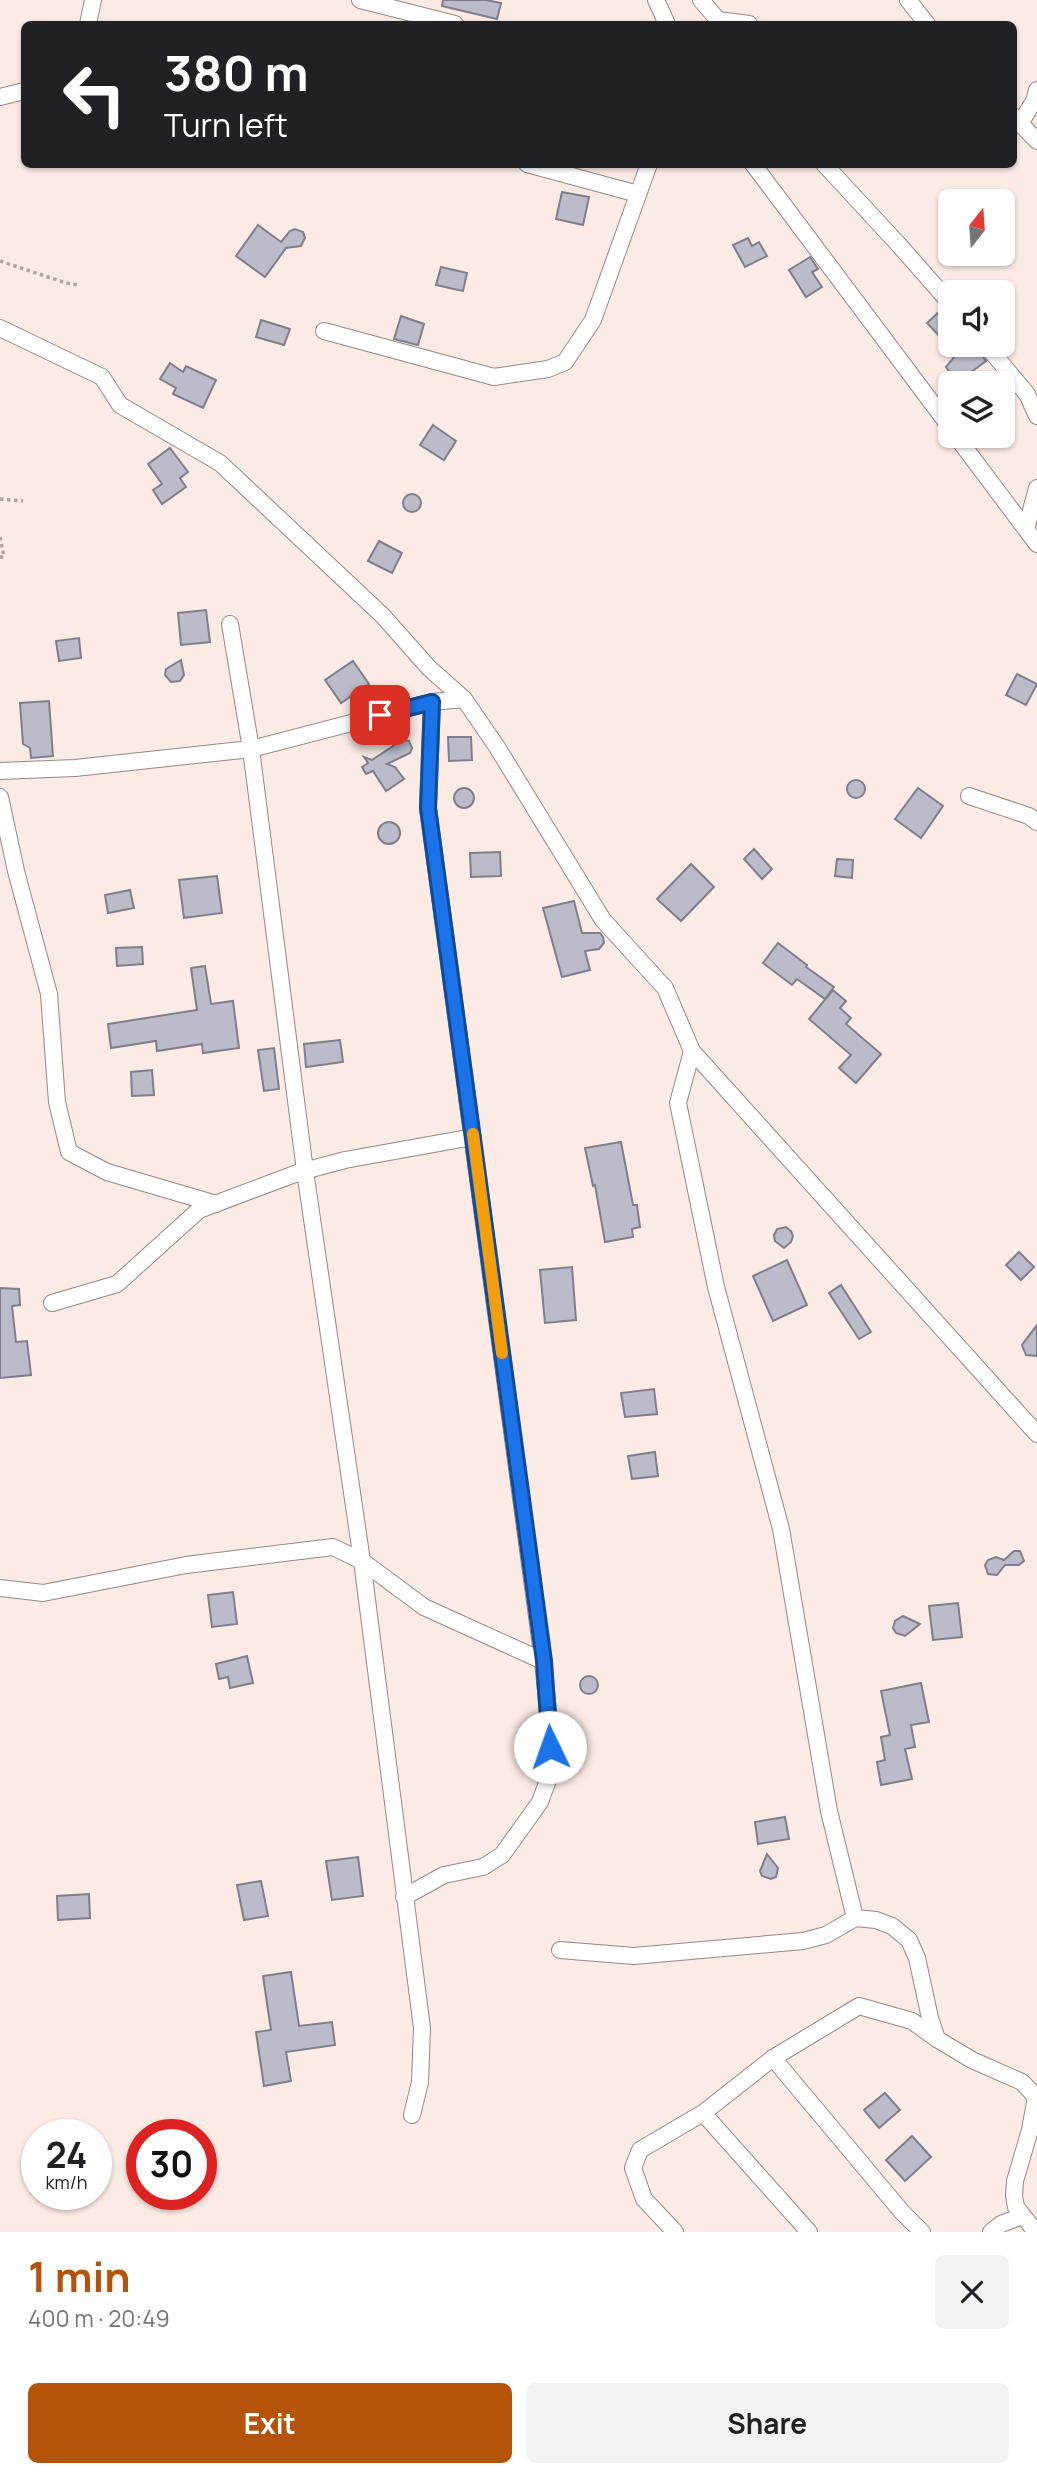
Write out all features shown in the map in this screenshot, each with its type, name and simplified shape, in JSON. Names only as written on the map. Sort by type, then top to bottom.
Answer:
[{"type":"street","points":[[89,21],[93,0]]},
{"type":"street","points":[[360,0],[443,21]]},
{"type":"street","points":[[656,0],[666,21]]},
{"type":"street","points":[[701,0],[718,20],[726,21]]},
{"type":"street","points":[[908,0],[925,21]]},
{"type":"street","points":[[1037,90],[1034,101],[1017,119],[1037,141]]},
{"type":"street","points":[[0,97],[21,92]]},
{"type":"street","points":[[542,168],[638,194]]},
{"type":"street","points":[[324,331],[494,377],[548,369],[565,362],[593,320],[648,168]]},
{"type":"street","points":[[756,168],[938,412]]},
{"type":"street","points":[[828,168],[938,289]]},
{"type":"street","points":[[0,328],[102,377],[120,405],[220,463],[383,617],[429,668],[464,699],[497,747],[603,920],[665,988],[692,1051],[1037,1434]]},
{"type":"street","points":[[996,357],[1027,394],[1037,416]]},
{"type":"street","points":[[966,448],[1037,544]]},
{"type":"street","points":[[1026,528],[1037,488]]},
{"type":"street","points":[[230,624],[251,749],[305,1171],[362,1561],[422,2028],[420,2082],[412,2115]]},
{"type":"street","points":[[0,771],[75,768],[251,749],[432,702],[464,699]]},
{"type":"street","points":[[404,1897],[444,1875],[482,1867],[502,1855],[540,1802],[550,1764],[544,1661],[428,808],[432,702]]},
{"type":"street","points":[[969,796],[1029,816],[1037,822]]},
{"type":"street","points":[[0,797],[16,872],[49,994],[57,1102],[69,1152],[107,1172],[216,1204]]},
{"type":"street","points":[[692,1051],[678,1103],[716,1287],[781,1529],[829,1811],[855,1918]]},
{"type":"street","points":[[52,1303],[117,1284],[200,1210],[305,1171],[345,1160],[473,1137]]},
{"type":"street","points":[[0,1588],[43,1593],[186,1565],[333,1547],[362,1561],[424,1607],[544,1661]]},
{"type":"street","points":[[560,1950],[634,1956],[803,1941],[826,1935],[855,1918],[876,1920],[892,1926],[909,1940],[918,1958],[937,2039]]},
{"type":"street","points":[[675,2232],[644,2199],[633,2168],[640,2150],[703,2113],[773,2058],[859,2006],[912,2021],[972,2060],[1030,2081],[1037,2097],[1015,2181],[1016,2207],[1036,2232]]},
{"type":"street","points":[[773,2058],[922,2232]]},
{"type":"street","points":[[703,2113],[809,2232]]},
{"type":"street","points":[[991,2232],[1001,2224],[1022,2216]]},
{"type":"path","points":[[0,261],[79,285]]},
{"type":"path","points":[[0,499],[23,501]]},
{"type":"path","points":[[0,537],[4,556],[0,557]]},
{"type":"building","points":[[443,0],[486,0],[501,3],[497,19],[442,6]]},
{"type":"building","points":[[562,192],[589,197],[583,225],[556,219]]},
{"type":"building","points":[[258,225],[281,242],[295,229],[303,232],[305,238],[301,246],[286,248],[265,277],[236,256]]},
{"type":"building","points":[[748,238],[752,246],[759,242],[767,256],[745,267],[733,245]]},
{"type":"building","points":[[810,257],[818,269],[812,272],[822,287],[806,297],[789,270]]},
{"type":"building","points":[[441,267],[467,273],[463,291],[436,285]]},
{"type":"building","points":[[938,313],[938,335],[927,323]]},
{"type":"building","points":[[401,316],[424,324],[418,345],[394,339]]},
{"type":"building","points":[[261,320],[290,329],[284,345],[256,337]]},
{"type":"building","points":[[954,357],[983,357],[986,361],[973,371],[949,371],[946,367]]},
{"type":"building","points":[[170,363],[183,372],[186,366],[216,380],[203,408],[173,394],[176,388],[160,379]]},
{"type":"building","points":[[433,425],[456,441],[444,460],[420,445]]},
{"type":"building","points":[[170,448],[188,472],[180,478],[186,487],[162,504],[153,490],[162,484],[148,464]]},
{"type":"building","points":[[408,494],[416,494],[421,503],[419,510],[408,512],[403,507],[403,499]]},
{"type":"building","points":[[379,541],[402,553],[392,573],[368,561]]},
{"type":"building","points":[[206,610],[210,642],[181,645],[178,613]]},
{"type":"building","points":[[79,638],[81,658],[59,661],[56,641]]},
{"type":"building","points":[[181,660],[184,675],[180,681],[171,682],[165,675],[166,669]]},
{"type":"building","points":[[353,661],[369,684],[341,703],[325,680]]},
{"type":"building","points":[[1017,674],[1037,684],[1026,705],[1006,695]]},
{"type":"building","points":[[49,701],[53,756],[31,758],[30,748],[23,744],[20,703]]},
{"type":"building","points":[[448,737],[471,737],[472,760],[449,761]]},
{"type":"building","points":[[402,740],[409,741],[412,748],[410,753],[387,764],[395,767],[404,779],[386,791],[373,771],[366,774],[362,767],[368,763],[364,757],[372,760]]},
{"type":"building","points":[[856,780],[864,785],[865,789],[860,797],[856,798],[848,793],[847,789],[852,781]]},
{"type":"building","points":[[464,788],[471,791],[474,798],[471,805],[464,808],[457,805],[454,798],[457,791]]},
{"type":"building","points":[[918,788],[943,806],[921,838],[895,819]]},
{"type":"building","points":[[389,822],[397,825],[400,833],[397,841],[389,844],[381,841],[378,833],[381,825]]},
{"type":"building","points":[[754,849],[772,869],[762,879],[744,859]]},
{"type":"building","points":[[500,852],[501,876],[471,877],[470,853]]},
{"type":"building","points":[[837,859],[853,860],[852,878],[835,876]]},
{"type":"building","points":[[691,864],[714,887],[681,921],[657,899]]},
{"type":"building","points":[[217,876],[222,913],[184,918],[179,880]]},
{"type":"building","points":[[130,890],[134,908],[108,913],[105,895]]},
{"type":"building","points":[[574,901],[582,933],[600,933],[604,943],[599,949],[585,951],[590,970],[562,977],[543,908]]},
{"type":"building","points":[[778,943],[834,987],[825,999],[797,979],[792,985],[763,963]]},
{"type":"building","points":[[142,947],[143,964],[117,966],[116,948]]},
{"type":"building","points":[[205,966],[211,1004],[233,1001],[239,1048],[203,1053],[202,1044],[157,1051],[156,1041],[111,1048],[108,1024],[197,1010],[191,968]]},
{"type":"building","points":[[833,990],[846,1001],[840,1008],[851,1018],[846,1024],[881,1054],[856,1083],[839,1068],[851,1055],[809,1019]]},
{"type":"building","points":[[340,1040],[343,1062],[306,1067],[304,1044]]},
{"type":"building","points":[[274,1048],[279,1089],[264,1091],[258,1050]]},
{"type":"building","points":[[152,1070],[154,1095],[132,1096],[131,1072]]},
{"type":"building","points":[[621,1142],[640,1227],[632,1229],[633,1237],[605,1242],[585,1148]]},
{"type":"building","points":[[786,1227],[793,1236],[784,1248],[775,1241],[774,1235],[777,1229]]},
{"type":"building","points":[[1019,1252],[1034,1267],[1021,1280],[1006,1265]]},
{"type":"building","points":[[787,1260],[807,1305],[773,1321],[753,1276]]},
{"type":"building","points":[[572,1267],[576,1320],[545,1323],[540,1270]]},
{"type":"building","points":[[841,1285],[871,1332],[859,1339],[829,1293]]},
{"type":"building","points":[[0,1288],[19,1289],[20,1305],[12,1306],[16,1342],[27,1341],[31,1375],[0,1378]]},
{"type":"building","points":[[1037,1325],[1037,1356],[1026,1355],[1022,1345]]},
{"type":"building","points":[[654,1389],[657,1414],[625,1417],[621,1393]]},
{"type":"building","points":[[655,1452],[658,1476],[632,1479],[628,1456]]},
{"type":"building","points":[[1014,1551],[1020,1551],[1024,1561],[1019,1565],[1005,1565],[997,1575],[988,1574],[985,1565],[988,1560],[996,1557],[1004,1560]]},
{"type":"building","points":[[233,1592],[237,1624],[212,1627],[208,1595]]},
{"type":"building","points":[[958,1603],[962,1637],[933,1640],[929,1606]]},
{"type":"building","points":[[903,1616],[920,1624],[905,1636],[896,1633],[893,1628],[895,1621]]},
{"type":"building","points":[[247,1656],[253,1683],[230,1688],[228,1677],[219,1679],[216,1664]]},
{"type":"building","points":[[585,1676],[593,1676],[598,1685],[596,1692],[585,1694],[580,1689],[580,1681]]},
{"type":"building","points":[[921,1683],[929,1722],[911,1725],[915,1747],[905,1749],[912,1779],[881,1785],[877,1762],[885,1760],[881,1737],[890,1735],[881,1691]]},
{"type":"building","points":[[785,1817],[789,1839],[758,1844],[755,1822]]},
{"type":"building","points":[[767,1854],[778,1868],[776,1877],[771,1879],[762,1876],[760,1871]]},
{"type":"building","points":[[358,1857],[363,1896],[332,1900],[326,1861]]},
{"type":"building","points":[[261,1881],[268,1916],[244,1920],[237,1885]]},
{"type":"building","points":[[89,1894],[90,1918],[58,1920],[57,1896]]},
{"type":"building","points":[[291,1972],[299,2026],[332,2022],[335,2045],[286,2052],[291,2081],[264,2086],[256,2032],[271,2030],[263,1976]]},
{"type":"building","points":[[885,2093],[900,2110],[879,2128],[864,2110]]},
{"type":"building","points":[[912,2136],[931,2157],[905,2181],[886,2160]]},
{"type":"slow traffic","points":[[473,1134],[502,1353]]},
{"type":"route","points":[[380,715],[432,702],[428,808],[544,1661],[550,1747]]}]
